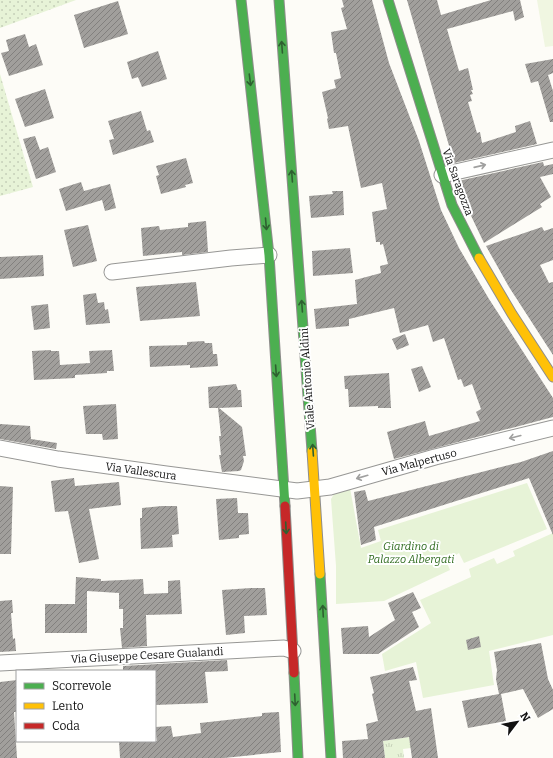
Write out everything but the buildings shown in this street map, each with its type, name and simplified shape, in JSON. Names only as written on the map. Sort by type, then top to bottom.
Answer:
[{"type":"main road","points":[[241,0],[269,255],[298,677],[298,758]]},
{"type":"main road","name":"Viale Antonio Aldini","points":[[279,0],[315,489],[332,758]]},
{"type":"main road","name":"Via Saragozza","points":[[388,0],[452,205],[464,232],[509,309],[553,377]]},
{"type":"main road","points":[[313,650],[325,650]]},
{"type":"main road","points":[[314,676],[327,675]]},
{"type":"street","points":[[442,175],[553,150]]},
{"type":"street","points":[[112,272],[269,255]]},
{"type":"street","name":"Via Malpertuso","points":[[284,489],[298,491],[330,487],[435,457],[553,428]]},
{"type":"street","name":"Via Vallescura","points":[[0,448],[58,459],[284,489]]},
{"type":"street","name":"Via Giuseppe Cesare Gualandi","points":[[0,663],[284,648],[296,651]]},
{"type":"green space","points":[[0,0],[76,0],[0,28]]},
{"type":"green space","points":[[537,0],[553,0],[553,46],[545,47]]},
{"type":"green space","points":[[0,74],[33,187],[0,196]]},
{"type":"green space","name":"Giardino di Palazzo Albergati","points":[[527,483],[547,529],[464,563],[459,553],[446,561],[450,570],[384,601],[336,604],[336,566],[331,499],[334,494],[350,488],[361,548],[381,541],[378,530]]},
{"type":"green space","points":[[553,533],[553,635],[489,651],[494,685],[423,698],[416,662],[385,671],[382,654],[431,623],[420,600],[471,577],[469,569],[494,558],[497,564],[515,556],[513,551]]},
{"type":"green space","points":[[409,737],[411,748],[403,749],[404,758],[385,758],[383,741]]},
{"type":"traffic: fast","points":[[241,0],[269,255],[285,506]]},
{"type":"traffic: fast","points":[[279,0],[312,451]]},
{"type":"traffic: fast","points":[[388,0],[452,205],[479,258]]},
{"type":"traffic: fast","points":[[320,574],[331,758]]},
{"type":"traffic: fast","points":[[294,673],[298,758]]},
{"type":"traffic: slow","points":[[479,258],[512,314],[553,377]]},
{"type":"traffic: slow","points":[[312,451],[320,574]]},
{"type":"traffic: jam","points":[[285,506],[294,673]]}]
